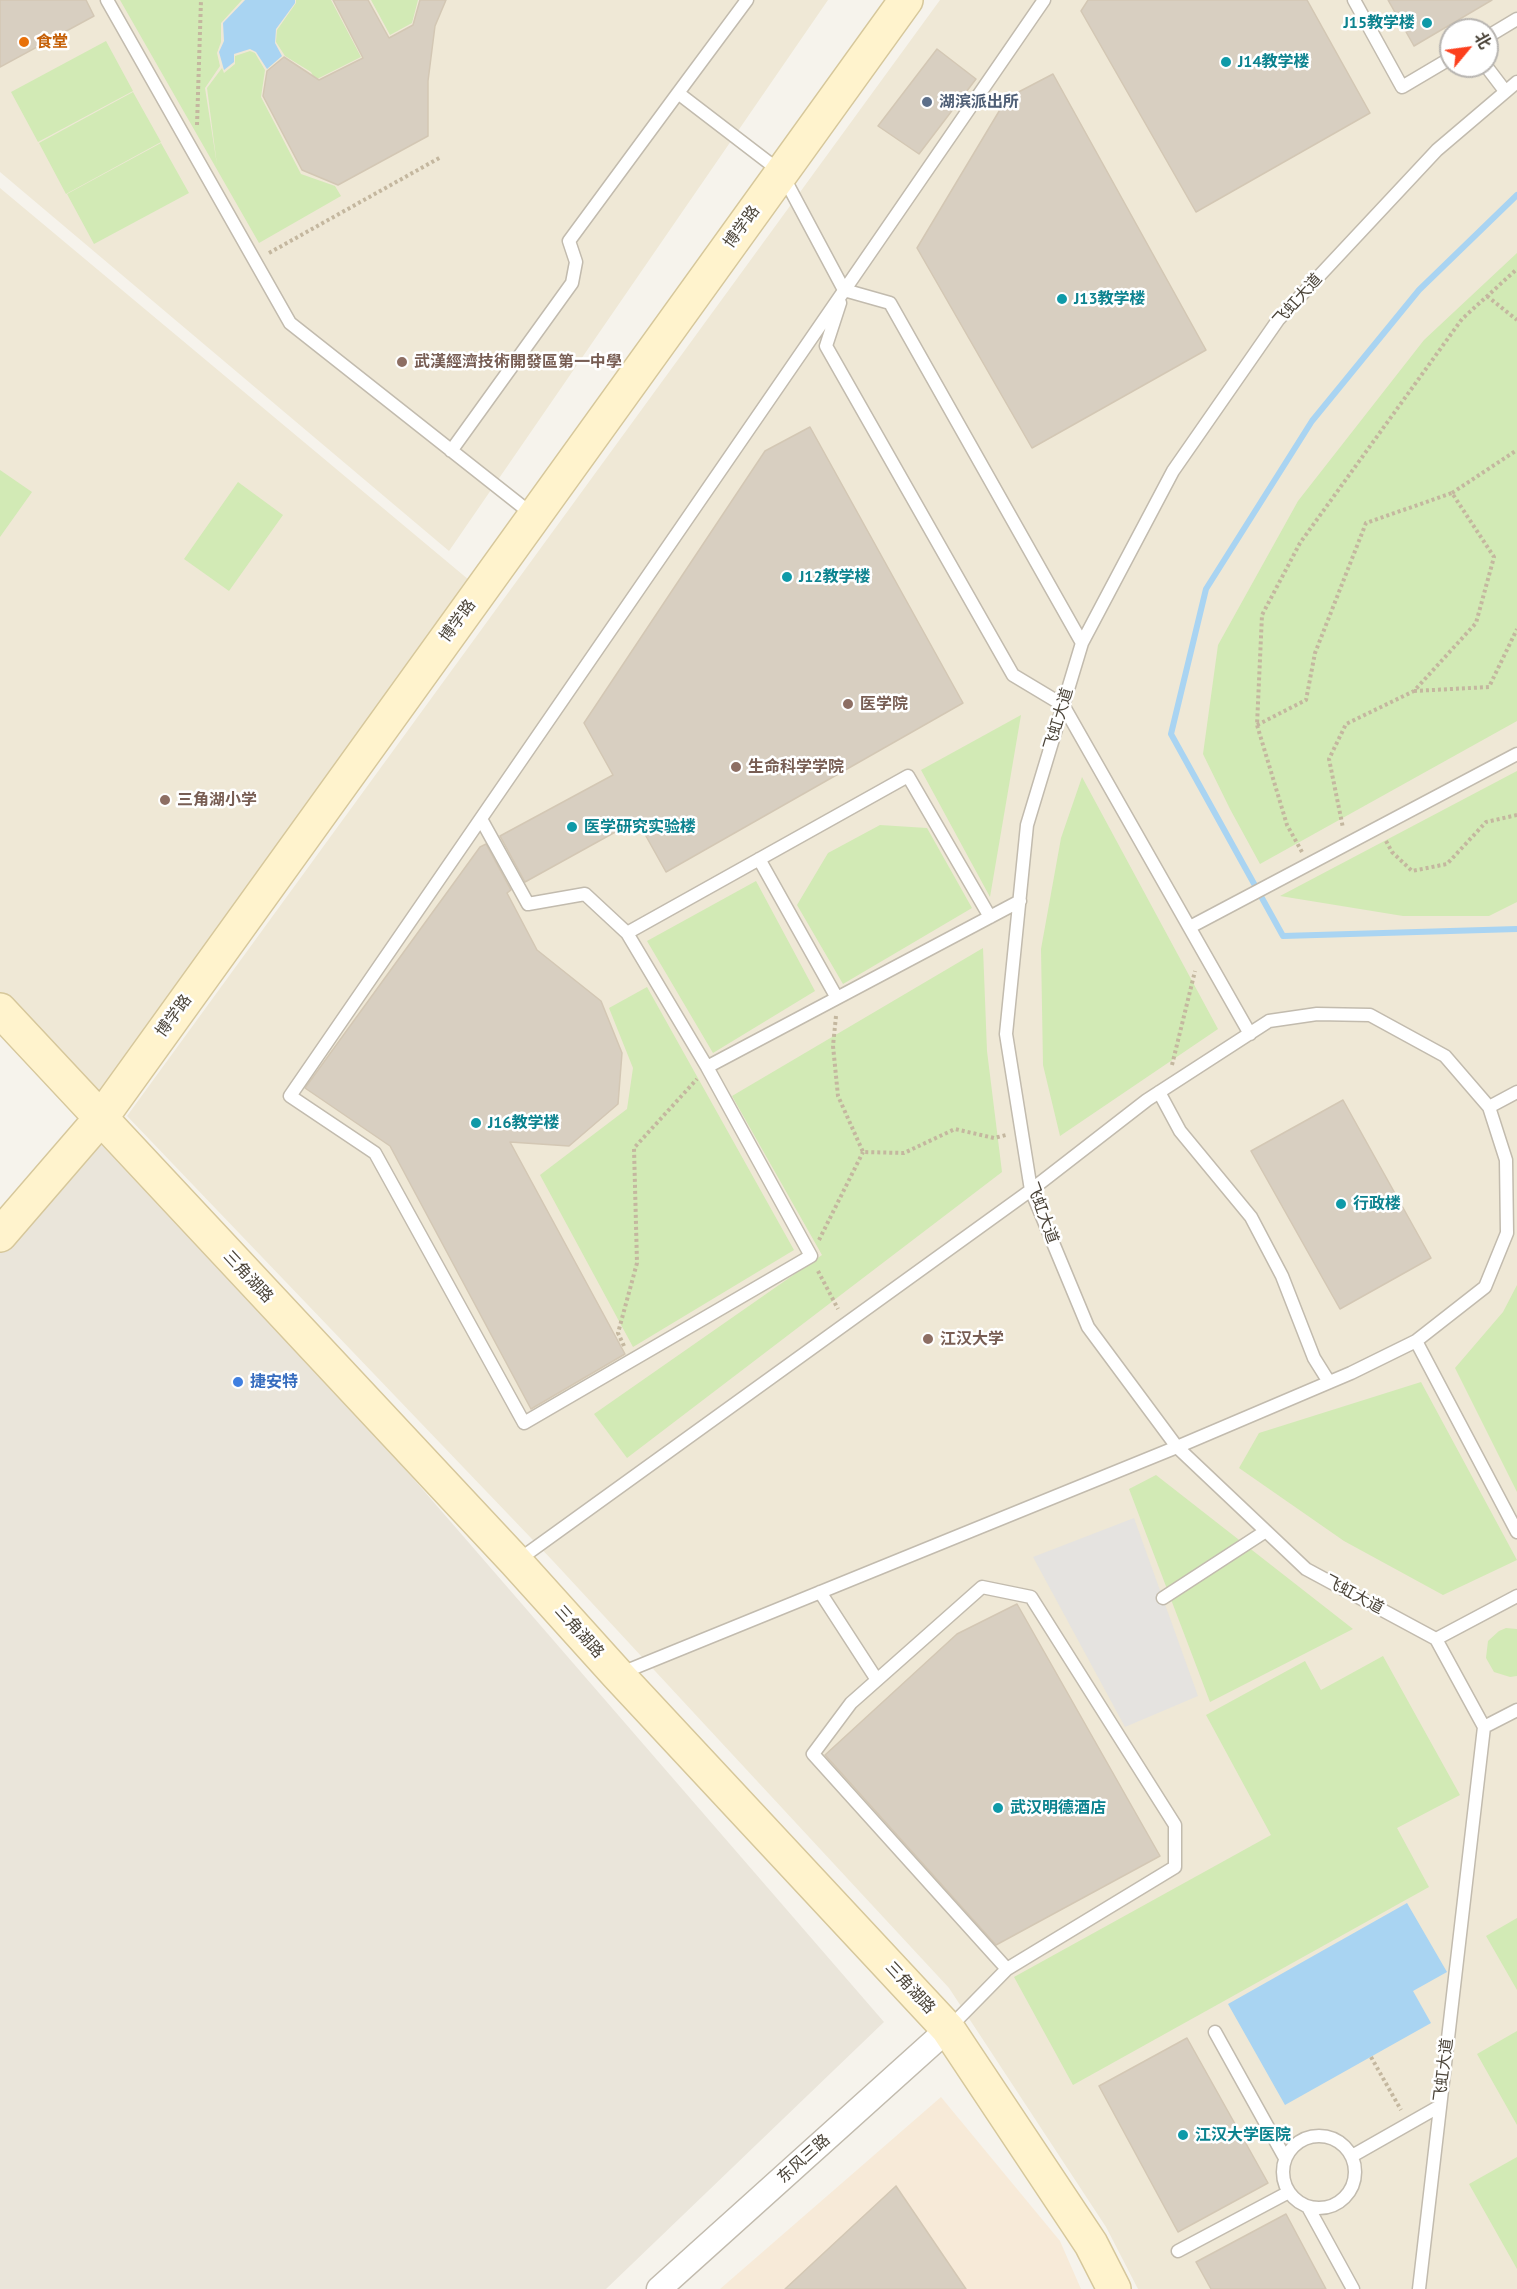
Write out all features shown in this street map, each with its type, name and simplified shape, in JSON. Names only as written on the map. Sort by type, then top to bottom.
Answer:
[{"type":"street","name":"博学路","points":[[0,1235],[101,1118],[906,0]]},
{"type":"street","name":"三角湖路","points":[[0,1010],[948,2029],[1091,2244],[1114,2289]]},
{"type":"street","name":"东风三路","points":[[659,2289],[948,2029]]},
{"type":"lane","points":[[107,0],[290,323],[534,516]]},
{"type":"lane","points":[[451,451],[572,283],[576,262],[569,241],[747,0]]},
{"type":"lane","points":[[481,819],[528,904],[585,894],[627,933],[707,1067],[811,1256],[524,1423],[375,1153],[290,1096],[1044,0]]},
{"type":"lane","points":[[1354,0],[1402,87],[1439,65]]},
{"type":"lane","points":[[1499,30],[1517,19]]},
{"type":"lane","points":[[1495,78],[1505,91]]},
{"type":"lane","name":"飞虹大道","points":[[1436,1639],[1306,1569],[1177,1447],[1088,1327],[1031,1190],[1006,1034],[1027,825],[1082,643],[1173,471],[1278,320],[1437,150],[1517,82]]},
{"type":"lane","points":[[678,93],[781,172],[844,290],[826,346],[1013,675],[1063,705],[1250,1034]]},
{"type":"lane","points":[[844,290],[890,303],[1082,643]]},
{"type":"lane","points":[[1190,927],[1517,754]]},
{"type":"lane","points":[[627,933],[908,776],[990,917]]},
{"type":"lane","points":[[759,860],[837,998]]},
{"type":"lane","points":[[707,1067],[1020,901]]},
{"type":"lane","points":[[515,1561],[1031,1190],[1162,1090],[1269,1021],[1317,1014],[1370,1016],[1445,1056],[1490,1107],[1506,1160],[1507,1233],[1485,1287],[1416,1341],[1329,1382],[1177,1447],[617,1674]]},
{"type":"lane","points":[[1162,1090],[1180,1131],[1251,1217],[1282,1276],[1314,1358],[1329,1382]]},
{"type":"lane","points":[[1490,1107],[1517,1092]]},
{"type":"lane","points":[[1416,1341],[1517,1532]]},
{"type":"lane","points":[[1163,1598],[1266,1531]]},
{"type":"lane","points":[[948,2029],[1006,1969],[1175,1867],[1175,1825],[1031,1596],[982,1587],[851,1703],[813,1754],[1006,1969]]},
{"type":"lane","points":[[820,1592],[877,1680]]},
{"type":"lane","points":[[1517,1596],[1436,1639],[1484,1727],[1517,1710]]},
{"type":"lane","name":"飞虹大道","points":[[1419,2289],[1484,1727]]},
{"type":"lane","points":[[1215,2032],[1286,2158]]},
{"type":"lane","points":[[1352,2156],[1440,2106]]},
{"type":"lane","points":[[1324,2135],[1346,2146],[1352,2156],[1356,2174],[1351,2191],[1332,2206],[1308,2207],[1297,2201],[1289,2192],[1284,2181],[1283,2169],[1292,2147],[1301,2140],[1324,2135]]},
{"type":"lane","points":[[1179,2252],[1289,2192]]},
{"type":"lane","points":[[1308,2207],[1353,2289]]},
{"type":"path","points":[[196,157],[201,0]]},
{"type":"path","points":[[255,261],[441,157]]},
{"type":"path","points":[[1309,864],[1287,825],[1257,724],[1262,615],[1300,543],[1462,319],[1517,269]]},
{"type":"path","points":[[1487,296],[1517,320]]},
{"type":"path","points":[[1257,724],[1306,700],[1315,653],[1366,523],[1452,493],[1517,450]]},
{"type":"path","points":[[1347,844],[1340,820],[1329,759],[1346,724],[1414,691],[1476,623],[1494,557],[1452,493]]},
{"type":"path","points":[[1414,691],[1489,687],[1517,629]]},
{"type":"path","points":[[1378,827],[1392,852],[1412,871],[1447,864],[1486,822],[1517,815]]},
{"type":"path","points":[[1162,1090],[1201,946]]},
{"type":"path","points":[[837,998],[833,1046],[838,1096],[863,1152]]},
{"type":"path","points":[[632,1360],[618,1333],[637,1263],[634,1148],[707,1067]]},
{"type":"path","points":[[863,1152],[904,1153],[954,1129],[994,1138],[1022,1132]]},
{"type":"path","points":[[845,1323],[811,1256],[863,1152]]},
{"type":"path","points":[[1371,2057],[1408,2124]]},
{"type":"shaded area","name":"武漢經濟技術開發區第一中學","points":[[0,0],[828,0],[449,551],[0,172]]},
{"type":"shaded area","name":"江汉大学","points":[[940,0],[1517,0],[1517,2289],[1138,2289],[1106,2227],[949,1988],[553,1561],[127,1116]]},
{"type":"shaded area","name":"三角湖小学","points":[[0,188],[481,590],[101,1118],[0,1010]]},
{"type":"shaded area","points":[[101,1118],[884,2022],[606,2289],[0,2289],[0,1239]]},
{"type":"shaded area","points":[[1134,1518],[1198,1696],[1125,1727],[1033,1557]]},
{"type":"shaded area","points":[[941,2097],[1060,2241],[1081,2289],[720,2289]]},
{"type":"green space","points":[[120,0],[242,0],[221,23],[221,42],[217,53],[220,66],[205,88],[217,165],[207,88],[222,68],[224,73],[235,64],[235,56],[250,51],[255,53],[265,70],[261,97],[301,174],[335,186],[341,196],[259,243]]},
{"type":"green space","points":[[296,0],[331,0],[361,57],[315,80],[311,72],[285,56],[276,42],[277,30]]},
{"type":"green space","points":[[371,0],[418,0],[412,23],[390,35]]},
{"type":"green space","points":[[106,41],[133,91],[38,142],[11,92]]},
{"type":"green space","points":[[133,92],[161,142],[66,194],[39,143]]},
{"type":"green space","points":[[161,143],[189,193],[94,244],[67,194]]},
{"type":"green space","points":[[1517,253],[1517,721],[1260,864],[1203,754],[1218,645],[1298,501],[1424,340]]},
{"type":"green space","points":[[0,470],[32,492],[0,537]]},
{"type":"green space","points":[[238,482],[283,515],[229,591],[184,559]]},
{"type":"green space","points":[[1021,715],[990,897],[921,770]]},
{"type":"green space","points":[[1517,771],[1517,902],[1489,916],[1403,916],[1280,896]]},
{"type":"green space","points":[[1082,777],[1218,1029],[1060,1136],[1043,1065],[1041,949],[1061,838]]},
{"type":"green space","points":[[880,825],[927,828],[972,908],[843,984],[797,905],[828,853]]},
{"type":"green space","points":[[756,881],[815,991],[713,1053],[647,941]]},
{"type":"green space","points":[[983,948],[987,1051],[1002,1172],[627,1458],[594,1414],[822,1255],[732,1096]]},
{"type":"green space","points":[[647,987],[794,1250],[633,1347],[540,1175],[627,1109],[633,1068],[609,1008]]},
{"type":"green space","points":[[1517,1285],[1517,1492],[1455,1368],[1503,1312]]},
{"type":"green space","points":[[1421,1382],[1517,1560],[1443,1595],[1344,1541],[1239,1468],[1259,1433]]},
{"type":"green space","points":[[1156,1475],[1353,1629],[1210,1702],[1129,1489]]},
{"type":"green space","points":[[1506,1628],[1517,1629],[1517,1676],[1510,1677],[1494,1672],[1486,1658],[1488,1641]]},
{"type":"green space","points":[[1383,1656],[1460,1795],[1397,1828],[1429,1887],[1073,2085],[1014,1977],[1271,1835],[1206,1715],[1305,1661],[1321,1690]]},
{"type":"green space","points":[[1517,1918],[1517,1990],[1486,1936]]},
{"type":"green space","points":[[1517,2031],[1517,2125],[1477,2054]]},
{"type":"green space","points":[[1517,2157],[1517,2269],[1469,2184]]},
{"type":"water","points":[[245,0],[295,0],[276,29],[275,43],[282,56],[267,69],[256,52],[250,49],[234,54],[234,62],[224,70],[219,52],[224,41],[223,23]]},
{"type":"water","points":[[1407,1903],[1447,1972],[1413,1991],[1431,2023],[1285,2105],[1228,2004]]},
{"type":"building","name":"食堂","points":[[0,0],[86,0],[94,16],[0,67]]},
{"type":"building","points":[[333,0],[368,0],[389,38],[413,25],[420,0],[446,0],[435,26],[428,81],[428,136],[338,185],[302,170],[263,96],[267,71],[284,57],[319,80],[363,58]]},
{"type":"building","name":"J14教学楼","points":[[1088,0],[1307,0],[1370,113],[1196,212],[1081,11]]},
{"type":"building","name":"J15教学楼","points":[[1388,0],[1492,0],[1461,18],[1439,18],[1439,31],[1414,46]]},
{"type":"building","name":"湖滨派出所","points":[[937,49],[976,79],[919,154],[878,126]]},
{"type":"building","name":"J13教学楼","points":[[1053,74],[1206,350],[1032,448],[917,248],[1007,98]]},
{"type":"building","name":"J12教学楼","points":[[810,427],[963,703],[666,872],[637,820],[525,882],[500,836],[613,775],[584,723],[765,451]]},
{"type":"building","name":"J16教学楼","points":[[486,844],[511,890],[507,893],[537,950],[601,1001],[622,1053],[618,1104],[569,1146],[510,1142],[625,1354],[531,1409],[390,1146],[305,1088],[480,847]]},
{"type":"building","name":"行政楼","points":[[1343,1100],[1431,1258],[1340,1309],[1251,1151]]},
{"type":"building","name":"武汉明德酒店","points":[[1017,1604],[1160,1856],[996,1945],[825,1755],[957,1634]]},
{"type":"building","name":"江汉大学医院","points":[[1187,2038],[1268,2183],[1178,2232],[1099,2086]]},
{"type":"building","points":[[896,2186],[966,2289],[785,2289]]},
{"type":"building","points":[[1286,2214],[1326,2289],[1211,2289],[1196,2262]]},
{"type":"waterway","points":[[1517,195],[1419,290],[1312,421],[1206,589],[1171,734],[1283,936],[1517,929]]},
{"type":"place","name":"J15教学楼","points":[[1427,23]]},
{"type":"place","name":"食堂","points":[[24,42]]},
{"type":"place","name":"J14教学楼","points":[[1226,62]]},
{"type":"place","name":"湖滨派出所","points":[[927,102]]},
{"type":"place","name":"J13教学楼","points":[[1062,299]]},
{"type":"place","name":"武漢經濟技術開發區第一中學","points":[[402,362]]},
{"type":"place","name":"J12教学楼","points":[[787,577]]},
{"type":"place","name":"医学院","points":[[848,704]]},
{"type":"place","name":"生命科学学院","points":[[736,767]]},
{"type":"place","name":"三角湖小学","points":[[165,800]]},
{"type":"place","name":"医学研究实验楼","points":[[572,827]]},
{"type":"place","name":"J16教学楼","points":[[476,1123]]},
{"type":"place","name":"行政楼","points":[[1341,1204]]},
{"type":"place","name":"江汉大学","points":[[928,1339]]},
{"type":"place","name":"捷安特","points":[[238,1382]]},
{"type":"place","name":"武汉明德酒店","points":[[998,1808]]},
{"type":"place","name":"江汉大学医院","points":[[1183,2135]]}]
